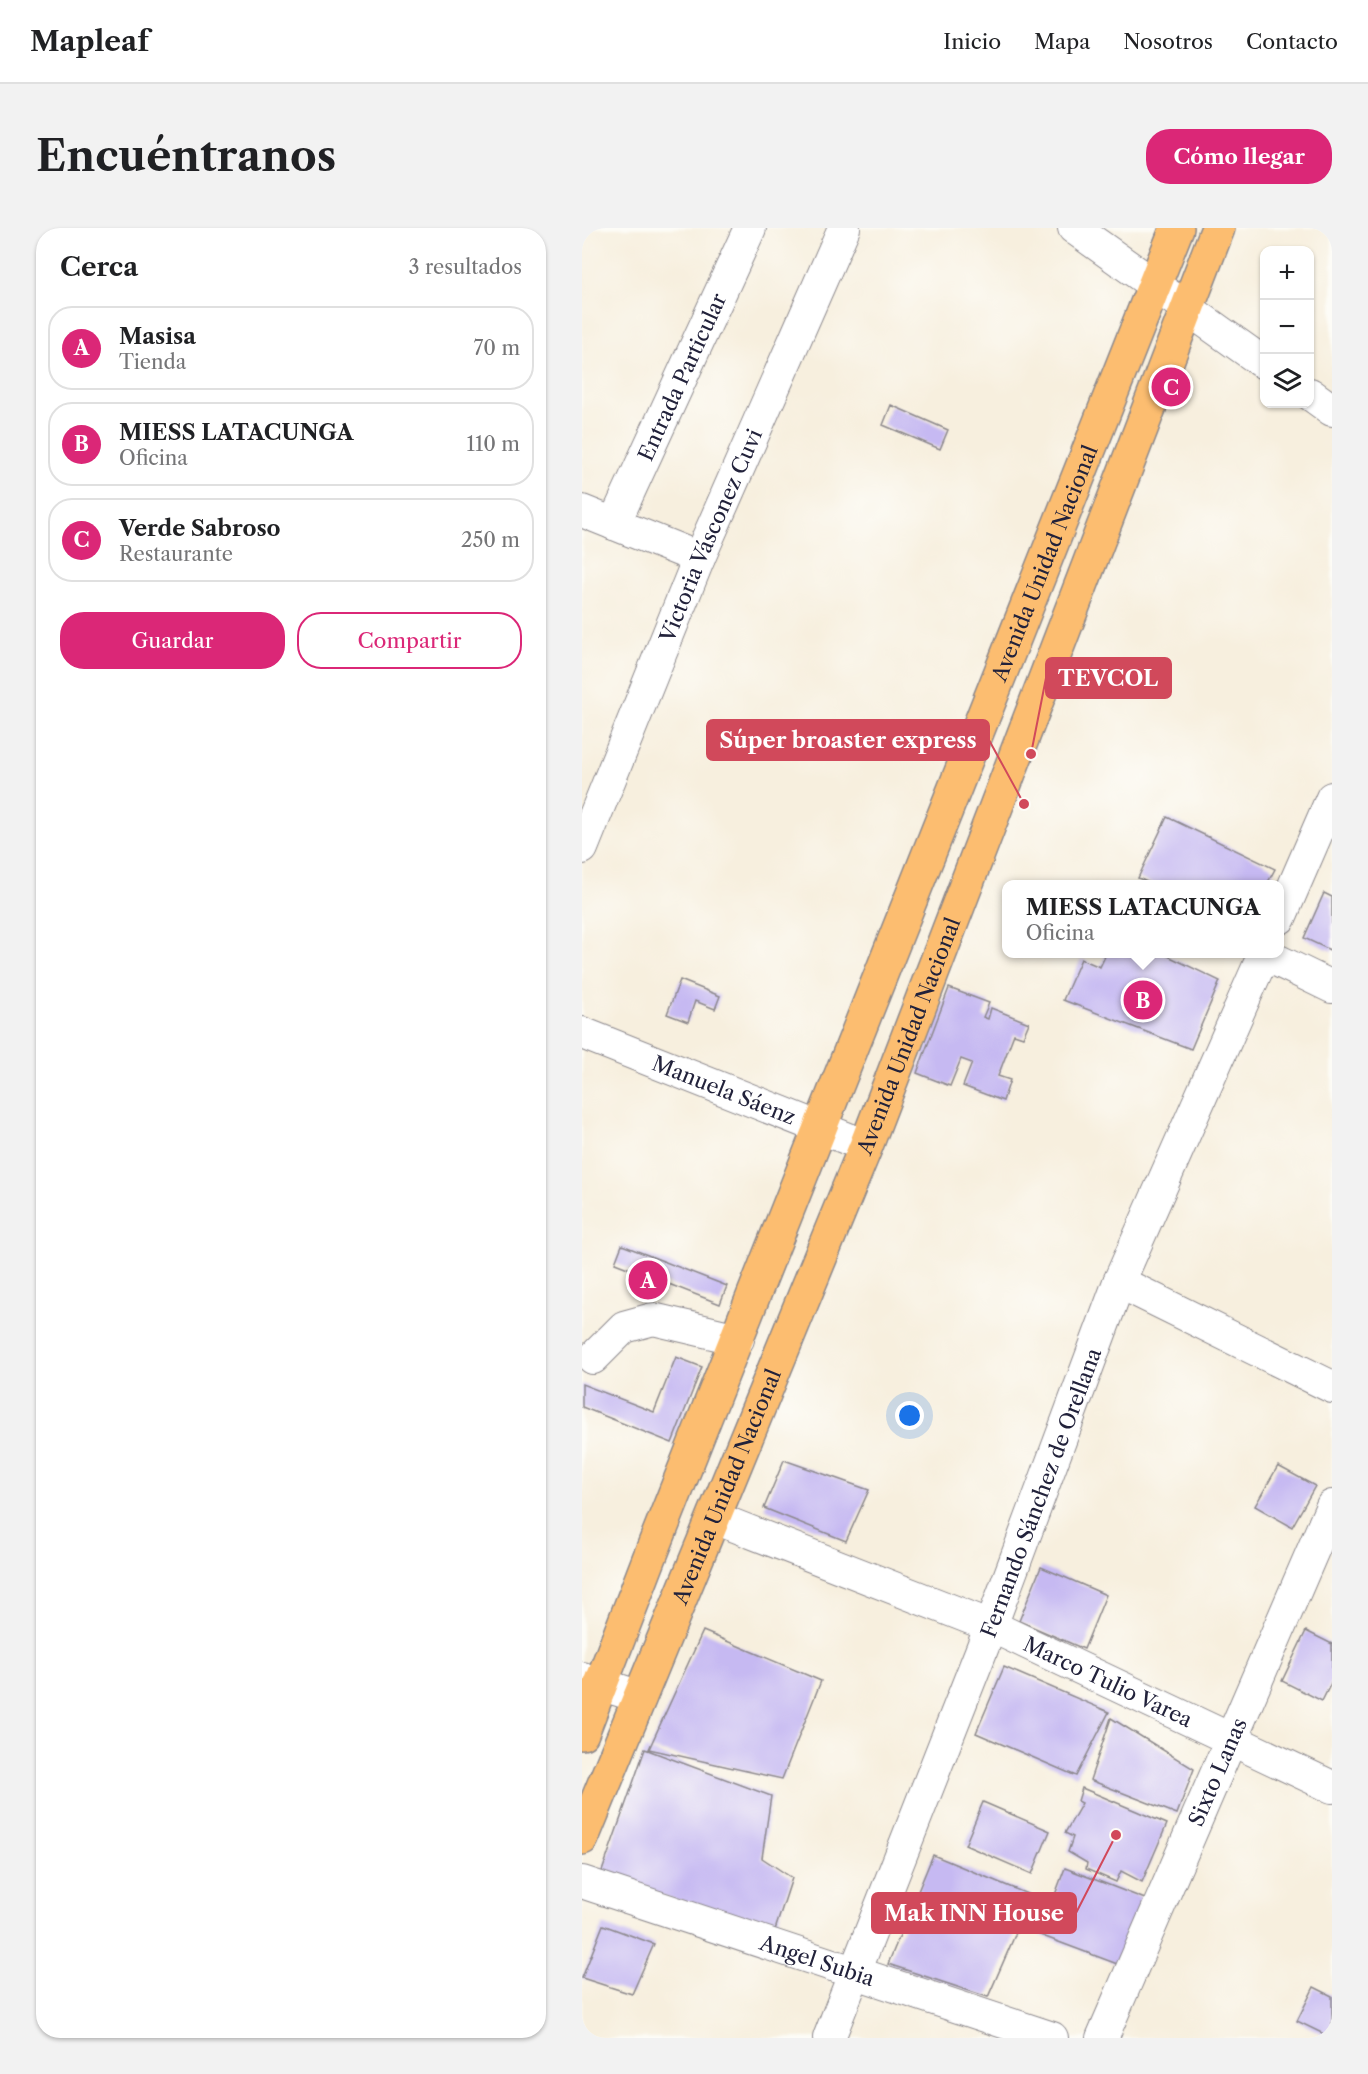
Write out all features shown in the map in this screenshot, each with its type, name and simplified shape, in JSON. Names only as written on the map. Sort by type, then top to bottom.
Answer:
[{"type":"main road","name":"Avenida Unidad Nacional","points":[[582,1734],[592,1681],[649,1559],[738,1339],[1177,228]]},
{"type":"main road","name":"Avenida Unidad Nacional","points":[[582,1838],[866,1146],[1218,228]]},
{"type":"street","name":"Entrada Particular","points":[[614,524],[750,228]]},
{"type":"street","name":"Victoria Vásconez Cuvi","points":[[582,848],[699,558],[844,228]]},
{"type":"street","points":[[1074,228],[1260,360]]},
{"type":"street","points":[[1314,397],[1332,410]]},
{"type":"street","points":[[582,511],[699,558]]},
{"type":"street","points":[[1284,909],[1332,798]]},
{"type":"street","name":"Fernando Sánchez de Orellana","points":[[829,2038],[853,1971],[991,1626],[1119,1282],[1262,958]]},
{"type":"street","points":[[1272,958],[1332,987]]},
{"type":"street","name":"Manuela Sáenz","points":[[582,1033],[866,1146]]},
{"type":"street","points":[[1119,1282],[1332,1387]]},
{"type":"street","points":[[593,1358],[624,1327],[652,1319],[738,1339]]},
{"type":"street","name":"Sixto Lanas","points":[[1102,2038],[1332,1506]]},
{"type":"street","name":"Marco Tulio Varea","points":[[715,1518],[991,1626],[1332,1787]]},
{"type":"street","points":[[592,1681],[640,1697]]},
{"type":"street","name":"Angel Subia","points":[[582,1882],[1052,2038]]},
{"type":"building","points":[[891,405],[948,430],[940,449],[883,425]]},
{"type":"building","points":[[1167,817],[1275,869],[1269,880],[1143,880],[1138,878]]},
{"type":"building","points":[[1324,893],[1332,897],[1332,951],[1304,938]]},
{"type":"building","points":[[1104,958],[1172,958],[1220,981],[1191,1049],[1063,1000],[1081,959],[1100,967]]},
{"type":"building","points":[[680,980],[720,996],[715,1009],[695,1001],[688,1022],[667,1014]]},
{"type":"building","points":[[949,988],[989,1003],[983,1017],[988,1019],[991,1008],[1029,1023],[1023,1037],[1014,1034],[998,1076],[1010,1080],[1003,1101],[963,1086],[972,1063],[961,1059],[950,1086],[917,1073]]},
{"type":"building","points":[[622,1245],[727,1286],[720,1304],[615,1263]]},
{"type":"building","points":[[676,1357],[702,1367],[672,1443],[582,1407],[582,1384],[654,1412]]},
{"type":"building","points":[[784,1460],[869,1490],[846,1541],[764,1508]]},
{"type":"building","points":[[1278,1466],[1315,1486],[1292,1527],[1255,1506]]},
{"type":"building","points":[[1041,1567],[1106,1595],[1084,1649],[1019,1621]]},
{"type":"building","points":[[703,1631],[821,1681],[782,1779],[649,1749]]},
{"type":"building","points":[[1306,1631],[1332,1644],[1332,1681],[1322,1701],[1282,1681]]},
{"type":"building","points":[[1004,1667],[1109,1712],[1076,1776],[976,1733]]},
{"type":"building","points":[[1111,1718],[1194,1769],[1177,1814],[1090,1780]]},
{"type":"building","points":[[645,1749],[771,1796],[762,1858],[792,1878],[775,1930],[600,1877]]},
{"type":"building","points":[[1082,1788],[1167,1824],[1142,1882],[1121,1871],[1116,1882],[1086,1869],[1087,1863],[1068,1852],[1073,1837],[1065,1833],[1082,1803],[1078,1801]]},
{"type":"building","points":[[983,1802],[1050,1831],[1032,1874],[965,1845]]},
{"type":"building","points":[[933,1855],[1032,1896],[988,1997],[888,1964]]},
{"type":"building","points":[[1065,1868],[1145,1899],[1120,1965],[1040,1935]]},
{"type":"building","points":[[603,1925],[654,1944],[632,1994],[582,1978]]},
{"type":"building","points":[[1314,1987],[1332,1996],[1332,2038],[1297,2021]]},
{"type":"place","name":"Verde Sabroso","points":[[1171,387]]},
{"type":"place","name":"TEVCOL","points":[[1031,754]]},
{"type":"place","name":"Súper broaster express","points":[[1024,804]]},
{"type":"place","name":"MIESS LATACUNGA","points":[[1143,1000]]},
{"type":"place","name":"Masisa","points":[[648,1280]]},
{"type":"place","name":"Mak INN House","points":[[1116,1835]]}]
